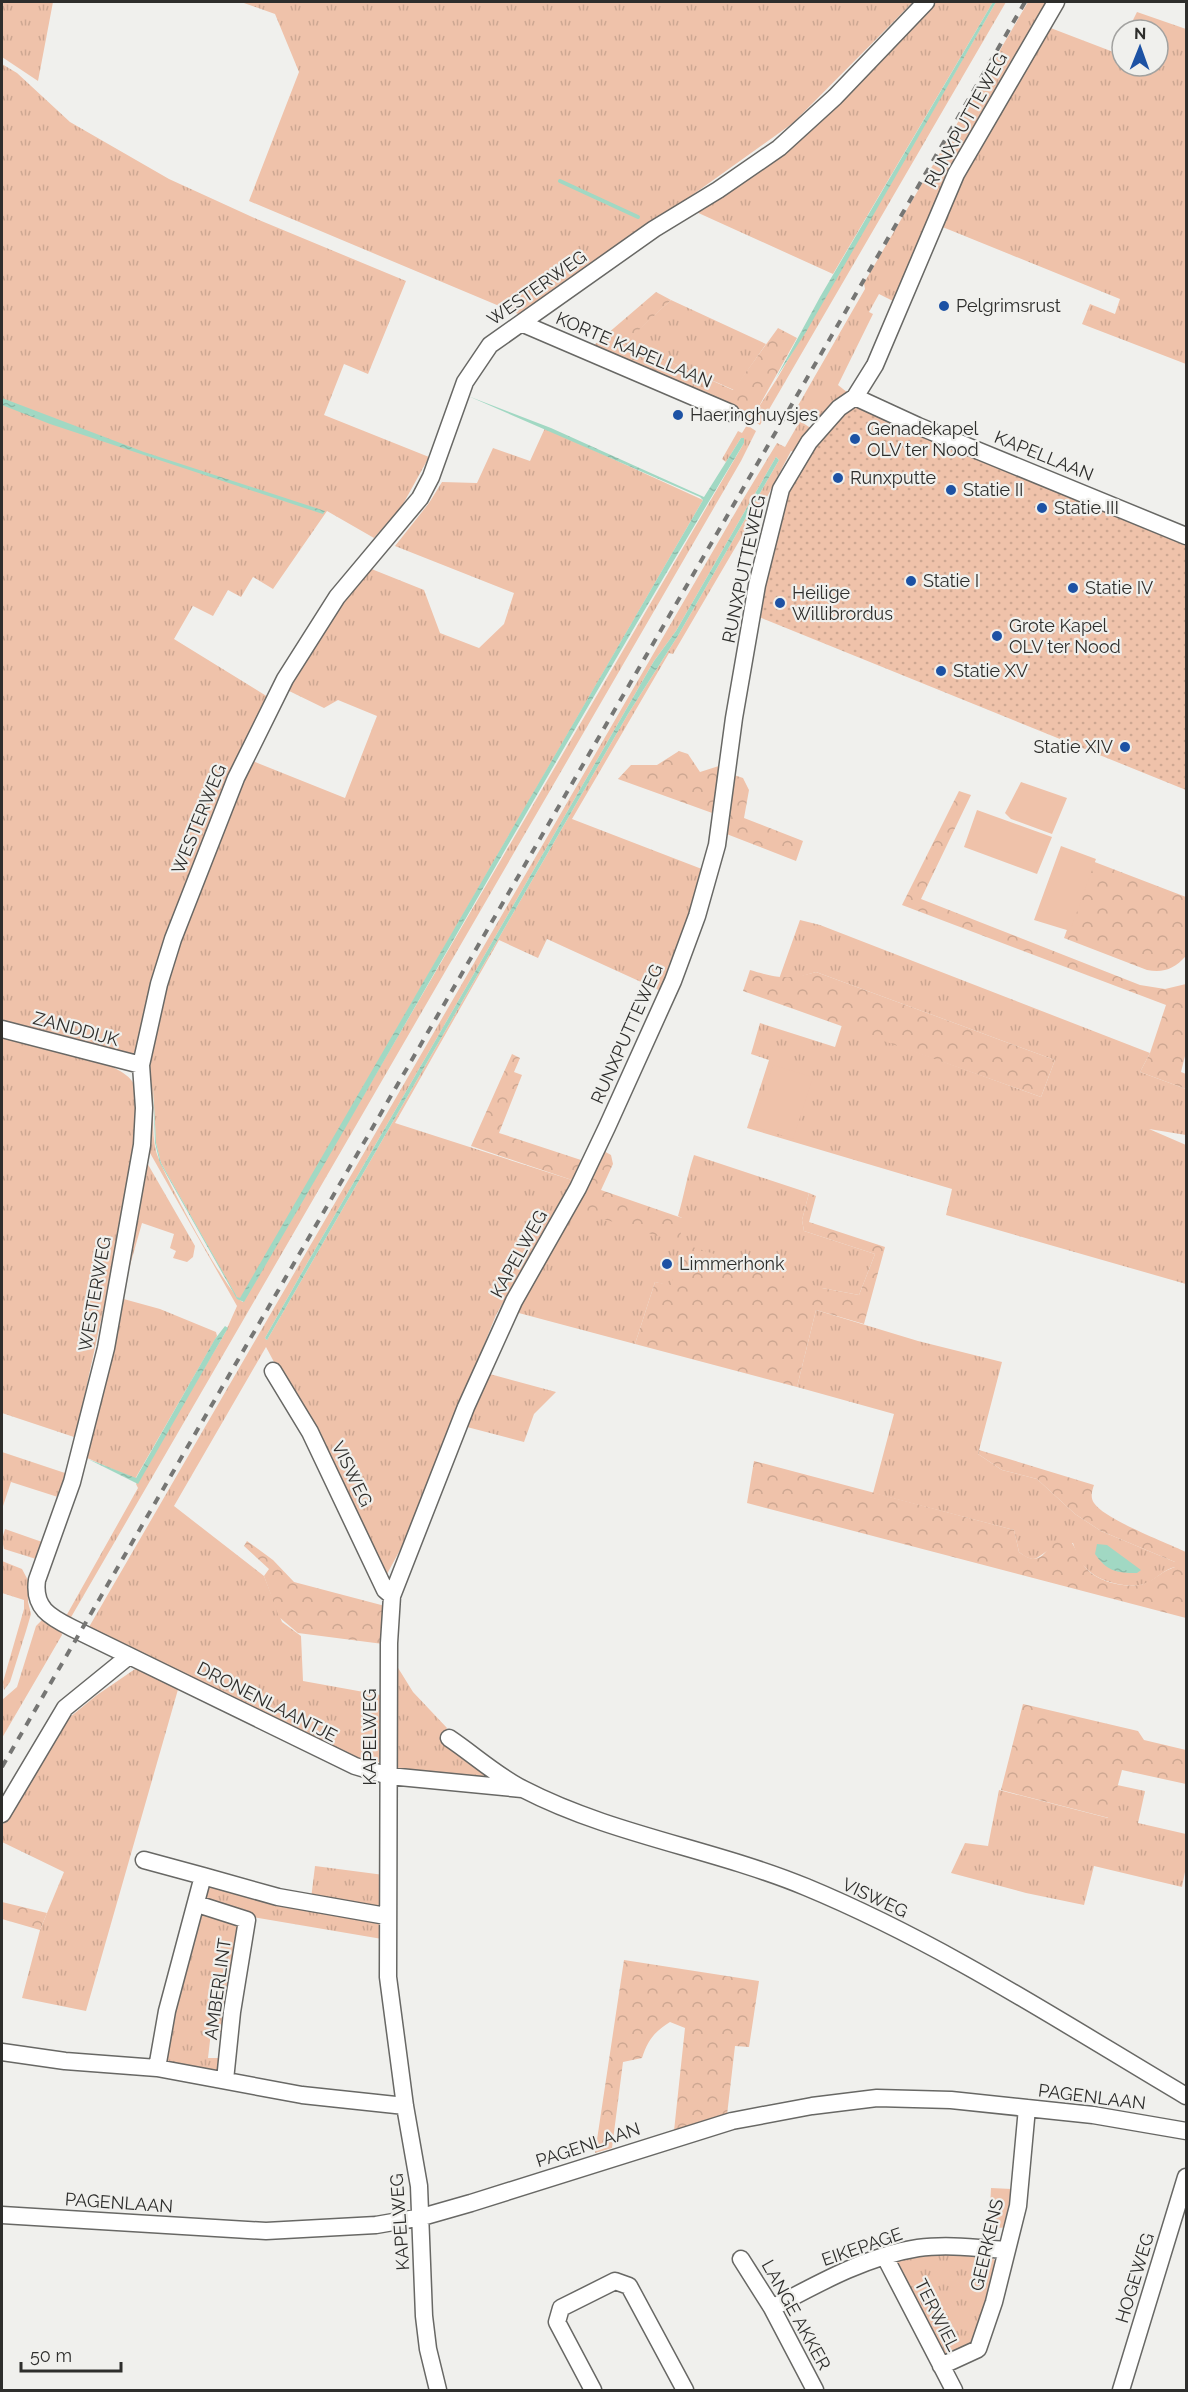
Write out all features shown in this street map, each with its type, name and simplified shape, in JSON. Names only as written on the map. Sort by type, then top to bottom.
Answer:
[{"type":"street","name":"WESTERWEG","points":[[129,1656],[45,1613],[38,1602],[36,1587],[81,1453],[108,1338],[142,1145],[144,1108],[141,1065],[159,984],[185,906],[236,778],[272,704],[322,617],[420,498],[431,477],[463,387],[476,362],[496,339],[654,229],[718,190],[779,148],[835,97],[926,2]]},
{"type":"street","name":"RUNXPUTTEWEG","points":[[607,1127],[686,949],[713,865],[735,712],[755,596],[781,489],[800,454],[819,428],[839,408],[855,397],[876,361],[956,174],[1056,2]]},
{"type":"street","name":"KORTE KAPELLAAN","points":[[521,323],[731,413]]},
{"type":"street","name":"KAPELLAAN","points":[[855,397],[918,426],[1186,536]]},
{"type":"street","name":"ZANDDIJK","points":[[2,1029],[141,1065]]},
{"type":"street","name":"KAPELWEG","points":[[438,2391],[428,2349],[424,2316],[422,2217],[419,2186],[391,2011],[386,1916],[389,1642],[392,1596],[466,1407],[514,1301],[578,1188],[607,1127]]},
{"type":"street","name":"VISWEG","points":[[273,1371],[310,1432],[385,1590],[392,1596]]},
{"type":"street","name":"DRONENLAANTJE","points":[[129,1656],[335,1757],[389,1776]]},
{"type":"street","points":[[2,1814],[65,1708],[129,1656]]},
{"type":"street","name":"VISWEG","points":[[449,1738],[522,1789],[639,1834],[714,1855],[808,1888],[922,1941],[1014,1990],[1186,2096]]},
{"type":"street","name":"VISWEG","points":[[389,1776],[522,1789]]},
{"type":"street","points":[[144,1860],[278,1897],[386,1916]]},
{"type":"street","name":"AMBERLINT","points":[[158,2068],[167,2011],[203,1876]]},
{"type":"street","name":"AMBERLINT","points":[[197,1904],[247,1920],[232,2012],[225,2080]]},
{"type":"street","points":[[2,2052],[65,2061],[158,2068],[302,2095],[405,2106]]},
{"type":"street","name":"PAGENLAAN","points":[[2,2216],[266,2231],[376,2225],[422,2217],[709,2128],[784,2111],[877,2098],[951,2100],[1093,2115],[1186,2131]]},
{"type":"street","name":"GEERKENS","points":[[941,2366],[978,2349],[1018,2206],[1027,2108]]},
{"type":"street","name":"HOGEWEG","points":[[1121,2391],[1186,2177]]},
{"type":"street","name":"EIKEPAGE","points":[[772,2308],[827,2279],[885,2257],[919,2248],[1007,2250]]},
{"type":"street","name":"TERWIEL","points":[[885,2257],[954,2391]]},
{"type":"street","name":"LANGE AKKER","points":[[741,2259],[772,2308],[815,2391]]},
{"type":"street","points":[[592,2391],[556,2322],[561,2308],[615,2281],[629,2286],[685,2391]]},
{"type":"green space","points":[[2,2],[53,2],[38,81],[2,57]]},
{"type":"green space","points":[[241,2],[913,2],[793,123],[523,316],[249,201],[299,72],[275,14]]},
{"type":"green space","points":[[931,2],[993,2],[833,274],[694,211],[768,163]]},
{"type":"green space","points":[[996,2],[1006,2],[760,425],[740,413],[740,410],[753,416],[778,377]]},
{"type":"green space","points":[[1028,2],[1047,2],[947,179],[897,303],[879,294],[869,312],[873,314],[838,385],[848,393],[818,423],[796,409],[865,289],[864,283]]},
{"type":"green space","points":[[1137,12],[1154,18],[1134,18]]},
{"type":"green space","points":[[1170,23],[1186,29],[1186,364],[1082,324],[1090,304],[1115,314],[1120,299],[940,226],[955,187],[1048,27],[1110,51],[1110,78],[1170,78]]},
{"type":"green space","points":[[2,64],[17,73],[70,122],[169,179],[259,220],[406,281],[368,374],[344,364],[324,415],[429,457],[402,506],[374,538],[327,511],[273,589],[253,577],[241,597],[228,590],[213,616],[193,606],[174,639],[268,697],[137,1051],[128,1056],[2,1024]]},
{"type":"green space","points":[[656,292],[671,300],[626,342],[733,390],[778,328],[797,338],[753,417],[593,346]]},
{"type":"green space","points":[[671,300],[766,344],[734,390],[625,342]]},
{"type":"green space","points":[[855,401],[1186,537],[1186,790],[754,615],[763,566],[801,455]]},
{"type":"green space","points":[[800,421],[812,429],[795,452],[791,451],[767,497],[761,517],[755,514],[673,654],[669,653],[572,819],[707,871],[663,992],[547,939],[538,958],[499,940],[395,1123],[572,1180],[496,1315],[406,1539],[387,1574],[266,1347],[174,1506],[264,1576],[282,1622],[301,1636],[303,1681],[386,1696],[385,1757],[376,1764],[360,1761],[89,1627],[742,501],[777,443],[785,447]],"holes":[[[776,457],[779,460],[679,634],[628,714],[267,1340],[265,1338],[309,1260],[654,661],[676,631]]]},
{"type":"green space","points":[[747,425],[756,431],[741,461],[70,1619],[65,1618],[138,1488],[136,1484],[225,1333],[237,1306],[150,1153],[146,1075],[175,951],[250,760],[345,798],[377,716],[338,700],[324,708],[285,689],[310,645],[369,568],[424,590],[440,633],[479,648],[504,624],[514,593],[395,546],[429,503],[442,482],[477,483],[493,448],[530,461],[545,428],[703,500],[239,1298],[243,1302],[744,443],[741,438],[726,462],[722,459],[738,431],[742,433]],"holes":[[[153,1086],[156,1143],[161,1163],[156,1151],[154,1135]],[[161,1163],[235,1294],[196,1232]]]},
{"type":"green space","points":[[679,751],[688,754],[700,772],[722,765],[715,814],[618,779],[631,765],[657,765]]},
{"type":"green space","points":[[731,774],[743,778],[749,790],[744,818],[803,841],[796,861],[724,833]]},
{"type":"green space","points":[[1021,782],[1067,798],[1052,834],[1011,819],[1005,813]]},
{"type":"green space","points":[[959,791],[971,795],[921,899],[1140,985],[1165,989],[1186,984],[1186,1052],[1181,1072],[1186,1074],[1186,1089],[1140,1072],[1150,1053],[1166,1005],[902,905]]},
{"type":"green space","points":[[977,810],[1052,837],[1037,874],[964,847]]},
{"type":"green space","points":[[1061,846],[1096,859],[1070,931],[1034,920]]},
{"type":"green space","points":[[1092,861],[1186,897],[1186,956],[1182,960],[1164,970],[1147,970],[1064,938]]},
{"type":"green space","points":[[800,920],[820,925],[1150,1053],[1140,1072],[1186,1089],[1186,1135],[1149,1129],[1186,1145],[1186,1284],[946,1215],[952,1189],[747,1128],[769,1060],[751,1054],[760,1023],[835,1047],[842,1025],[1041,1097],[1055,1060],[816,972],[792,979],[779,979]]},
{"type":"green space","points":[[750,970],[782,977],[816,972],[1055,1060],[1041,1097],[743,991]]},
{"type":"green space","points":[[2,1033],[72,1052],[124,1073],[132,1081],[137,1104],[127,1194],[77,1438],[2,1413]]},
{"type":"green space","points":[[512,1054],[520,1058],[514,1072],[522,1075],[499,1133],[581,1160],[572,1180],[471,1146]]},
{"type":"green space","points":[[773,1065],[813,1077],[793,1139],[753,1126]]},
{"type":"green space","points":[[602,1150],[611,1155],[613,1164],[601,1190],[682,1218],[680,1243],[572,1209]]},
{"type":"green space","points":[[694,1155],[809,1193],[802,1220],[804,1231],[875,1254],[859,1295],[822,1288],[671,1286],[655,1282],[635,1344],[515,1312],[572,1209],[682,1218],[678,1216]]},
{"type":"green space","points":[[146,1161],[195,1246],[193,1257],[187,1262],[173,1258],[176,1251],[170,1248],[174,1234],[142,1223],[127,1276]]},
{"type":"green space","points":[[809,1193],[816,1196],[809,1222],[885,1247],[864,1324],[816,1310],[797,1387],[635,1344],[655,1282],[671,1285],[683,1244],[822,1288],[859,1295],[875,1254],[804,1231],[802,1220]]},
{"type":"green space","points":[[120,1298],[160,1309],[216,1332],[217,1336],[135,1479],[85,1457],[96,1422]]},
{"type":"green space","points":[[816,1310],[918,1341],[1002,1362],[978,1454],[1002,1470],[1037,1479],[1075,1514],[1101,1531],[1175,1562],[1175,1567],[1140,1585],[1123,1585],[1106,1581],[1086,1568],[1073,1543],[1049,1550],[1036,1558],[1029,1558],[1019,1552],[1014,1530],[873,1493],[894,1414],[797,1387]]},
{"type":"green space","points":[[486,1373],[556,1392],[534,1414],[524,1442],[467,1427]]},
{"type":"green space","points":[[979,1450],[1094,1485],[1092,1498],[1100,1509],[1122,1523],[1186,1552],[1186,1618],[747,1503],[754,1461],[1014,1530],[1019,1552],[1028,1558],[1036,1559],[1055,1542],[1068,1538],[1090,1572],[1113,1583],[1139,1585],[1175,1567],[1175,1562],[1101,1531],[1075,1514],[1037,1479],[1002,1470],[978,1454]]},
{"type":"green space","points":[[2,1452],[68,1474],[61,1498],[11,1482],[2,1509]]},
{"type":"green space","points":[[5,1529],[45,1543],[36,1559],[4,1549],[2,1539]]},
{"type":"green space","points":[[247,1541],[273,1560],[294,1582],[385,1606],[383,1644],[298,1633],[279,1617],[264,1576],[269,1569],[244,1546]]},
{"type":"green space","points":[[2,1561],[22,1569],[30,1584],[28,1602],[31,1614],[10,1682],[4,1690],[3,1682],[24,1609],[24,1600],[2,1593]]},
{"type":"green space","points":[[42,1620],[61,1630],[62,1635],[2,1738],[2,1700],[17,1687],[36,1626]]},
{"type":"green space","points":[[395,1663],[413,1692],[447,1728],[440,1740],[506,1782],[397,1771]]},
{"type":"green space","points":[[138,1667],[179,1686],[86,2011],[22,1998],[40,1930],[64,1872],[2,1842],[2,1826],[59,1726],[97,1695]]},
{"type":"green space","points":[[1023,1704],[1138,1731],[1144,1740],[1186,1750],[1186,1784],[1122,1770],[1109,1818],[1001,1790]]},
{"type":"green space","points":[[1117,1785],[1145,1791],[1138,1823],[1186,1834],[1186,1867],[1182,1887],[1094,1866],[1084,1905],[1026,1893],[951,1873],[965,1843],[988,1846],[999,1790],[1108,1818]]},
{"type":"green space","points":[[315,1866],[384,1875],[381,1903],[377,1907],[311,1899]]},
{"type":"green space","points":[[209,1885],[379,1922],[382,1939],[252,1917],[242,1909],[205,1900]]},
{"type":"green space","points":[[2,1902],[47,1913],[40,1930],[2,1919]]},
{"type":"green space","points":[[203,1913],[241,1925],[224,2032],[211,2032],[208,2058],[220,2058],[218,2073],[166,2064],[163,2055],[200,1916]]},
{"type":"green space","points":[[624,1960],[759,1981],[749,2047],[735,2046],[727,2115],[674,2131],[685,2028],[670,2022],[652,2037],[642,2058],[623,2062],[612,2148],[595,2153]]},
{"type":"green space","points":[[991,2188],[1012,2189],[1008,2227],[989,2229]]},
{"type":"green space","points":[[932,2251],[990,2255],[996,2262],[974,2343],[949,2356],[945,2355],[896,2265],[901,2256]]},
{"type":"water","points":[[993,2],[996,2],[806,332],[776,378],[820,297]]},
{"type":"water","points":[[468,396],[551,428],[704,497],[741,438],[744,438],[744,443],[617,656],[244,1302],[237,1299],[160,1163],[155,1143],[153,1086],[156,1143],[161,1163],[237,1297],[240,1298],[703,500]]},
{"type":"water","points":[[2,398],[144,452],[325,511],[323,514],[50,424],[2,405]]},
{"type":"water","points":[[776,457],[779,460],[679,634],[628,714],[267,1340],[265,1338],[309,1260],[654,661],[676,631]]},
{"type":"water","points":[[225,1326],[228,1328],[138,1484],[88,1459],[136,1478],[215,1339]]},
{"type":"water","points":[[1097,1544],[1107,1545],[1141,1570],[1137,1573],[1113,1570],[1095,1554]]},
{"type":"waterway","points":[[560,181],[638,217]]},
{"type":"railway","points":[[2,1767],[1025,2]]},
{"type":"place","name":"Pelgrimsrust","points":[[944,306]]},
{"type":"place","name":"Haeringhuysjes","points":[[678,415]]},
{"type":"place","name":"Genadekapel OLV ter Nood","points":[[855,439]]},
{"type":"place","name":"Runxputte","points":[[838,478]]},
{"type":"place","name":"Statie II","points":[[951,490]]},
{"type":"place","name":"Statie III","points":[[1042,508]]},
{"type":"place","name":"Statie I","points":[[911,581]]},
{"type":"place","name":"Statie IV","points":[[1073,588]]},
{"type":"place","name":"Heilige Willibrordus","points":[[780,603]]},
{"type":"place","name":"Grote Kapel OLV ter Nood","points":[[997,636]]},
{"type":"place","name":"Statie XV","points":[[941,671]]},
{"type":"place","name":"Statie XIV","points":[[1125,747]]},
{"type":"place","name":"Limmerhonk","points":[[667,1264]]}]
